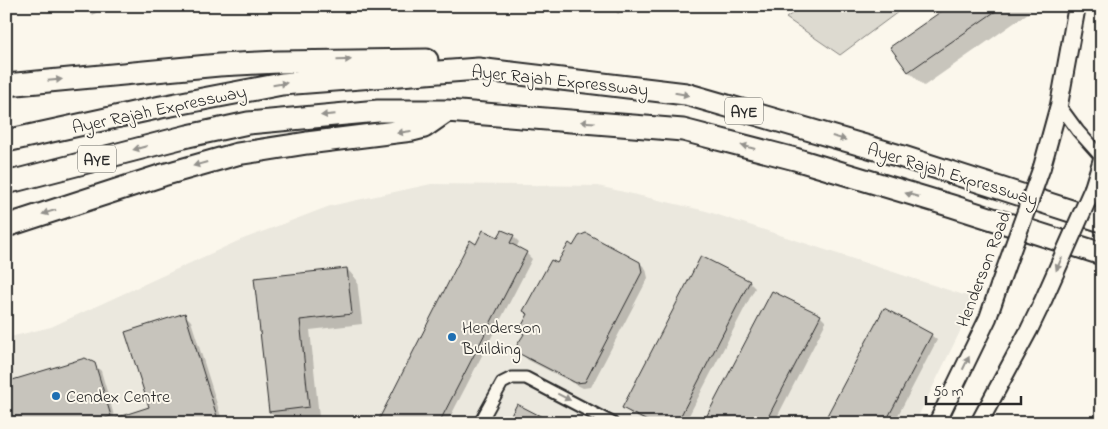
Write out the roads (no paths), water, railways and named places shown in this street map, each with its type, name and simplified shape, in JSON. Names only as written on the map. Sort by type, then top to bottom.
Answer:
[{"type":"highway","points":[[6,85],[219,65],[278,62],[418,59],[462,64],[478,69]]},
{"type":"highway","name":"Ayer Rajah Expressway","points":[[6,141],[282,84],[478,69],[686,94],[900,156],[1102,221]]},
{"type":"highway","points":[[6,226],[163,175],[237,154],[306,143],[412,130],[424,127],[447,111]]},
{"type":"highway","name":"Ayer Rajah Expressway","points":[[6,183],[188,136],[248,123],[378,112],[447,111],[683,130],[795,159],[952,206],[1102,254]]},
{"type":"main road","name":"Henderson Road","points":[[936,423],[988,318],[1042,167],[1059,105],[1077,6]]},
{"type":"main road","points":[[979,423],[1030,330],[1093,188],[1102,158]]},
{"type":"street","points":[[1059,105],[1078,131],[1102,158]]},
{"type":"street","points":[[480,423],[502,383],[512,378],[526,378],[612,423]]},
{"type":"place","name":"Henderson Building","points":[[452,337]]},
{"type":"place","name":"Cendex Centre","points":[[56,396]]}]
